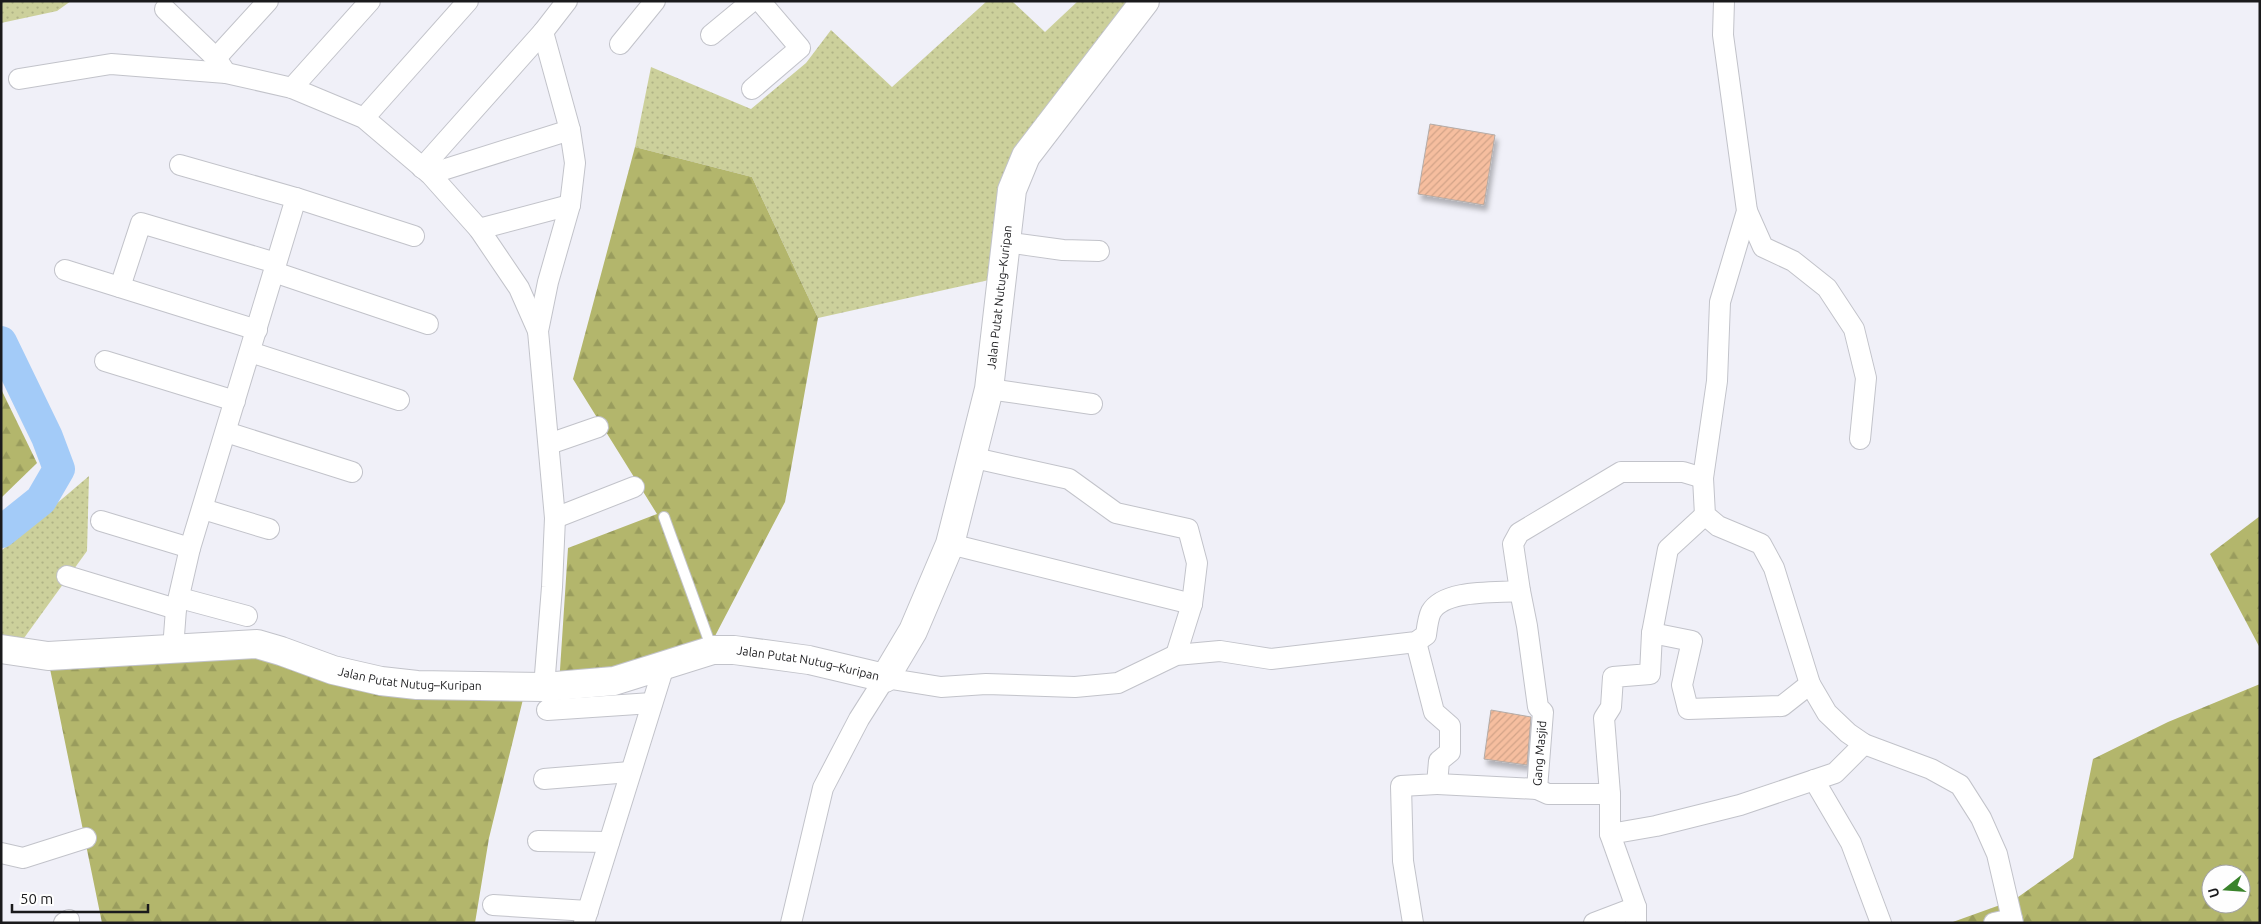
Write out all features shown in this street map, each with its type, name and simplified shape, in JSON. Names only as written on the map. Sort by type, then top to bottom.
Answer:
[{"type":"street","points":[[221,66],[268,1]]},
{"type":"street","points":[[292,88],[370,1]]},
{"type":"street","points":[[364,118],[468,1]]},
{"type":"street","points":[[426,171],[568,1]]},
{"type":"street","points":[[620,44],[655,1]]},
{"type":"street","points":[[711,36],[752,1]]},
{"type":"street","points":[[752,89],[800,48],[760,1]]},
{"type":"street","name":"Jalan Putat Nutug–Kuripan","points":[[1,649],[48,656],[257,644],[281,650],[334,670],[381,681],[545,698],[614,681],[713,650],[734,650],[809,660],[885,678],[914,631],[950,544],[970,458],[989,389],[1012,190],[1026,156],[1145,1]]},
{"type":"street","points":[[1724,1],[1723,35],[1746,211],[1763,247],[1793,261],[1827,288],[1854,330],[1866,378],[1860,438]]},
{"type":"street","points":[[168,4],[221,66]]},
{"type":"street","points":[[544,32],[570,130],[575,162],[570,205],[548,282],[538,331],[555,518],[545,698],[652,702]]},
{"type":"street","points":[[19,79],[111,64],[221,66],[292,88],[364,118],[426,171],[480,229],[519,288],[538,331]]},
{"type":"street","points":[[426,171],[570,130]]},
{"type":"street","points":[[180,165],[296,198],[414,236]]},
{"type":"street","points":[[173,649],[178,604],[190,548],[296,198]]},
{"type":"street","points":[[480,229],[570,205]]},
{"type":"street","points":[[1746,211],[1720,302],[1716,382],[1703,478],[1705,515],[1718,526],[1761,544],[1774,568],[1810,684],[1827,712],[1848,733],[1864,744],[1931,769],[1960,786],[1981,818],[1997,854],[2006,921]]},
{"type":"street","points":[[120,287],[141,223],[275,268],[428,324]]},
{"type":"street","points":[[1005,242],[1063,250],[1099,251]]},
{"type":"street","points":[[66,270],[257,330]]},
{"type":"street","points":[[250,352],[399,400]]},
{"type":"street","points":[[105,360],[235,401]]},
{"type":"street","points":[[989,389],[1092,404]]},
{"type":"street","points":[[549,444],[598,427]]},
{"type":"street","points":[[226,432],[352,472]]},
{"type":"street","points":[[970,458],[1069,479],[1116,513],[1188,529],[1197,562],[1192,604],[1176,655]]},
{"type":"street","name":"Gang Masjid","points":[[1413,923],[1403,861],[1401,786],[1437,784],[1537,789],[1543,712],[1538,707],[1513,544],[1519,533],[1620,472],[1682,472],[1703,478]]},
{"type":"street","points":[[555,518],[634,487]]},
{"type":"street","points":[[202,509],[269,529]]},
{"type":"street","points":[[1594,923],[1636,915],[1610,834],[1610,794],[1604,718],[1611,707],[1613,677],[1650,674],[1652,633],[1668,549],[1705,515]]},
{"type":"street","points":[[101,521],[190,548]]},
{"type":"street","points":[[950,544],[1192,604]]},
{"type":"street","points":[[67,576],[178,604],[247,616]]},
{"type":"street","points":[[791,923],[823,788],[859,719],[885,678],[941,686],[986,684],[1075,688],[1118,683],[1176,655],[1220,651],[1271,659],[1416,642],[1426,635],[1430,613],[1439,602],[1458,595],[1520,591]]},
{"type":"street","points":[[1652,633],[1692,642],[1682,685],[1688,709],[1782,706],[1810,684]]},
{"type":"street","points":[[1416,642],[1434,712],[1450,726],[1450,752],[1439,761],[1437,784]]},
{"type":"street","points":[[493,905],[586,917],[664,666]]},
{"type":"street","points":[[1610,834],[1656,826],[1740,805],[1835,773],[1864,744]]},
{"type":"street","points":[[544,779],[630,772]]},
{"type":"street","points":[[1814,780],[1851,843],[1881,923]]},
{"type":"street","points":[[1537,789],[1548,794],[1610,794]]},
{"type":"street","points":[[1,853],[23,858],[86,838]]},
{"type":"street","points":[[538,841],[609,842]]},
{"type":"lane","points":[[664,517],[713,650]]},
{"type":"green space","points":[[1,1],[71,1],[57,11],[1,23]]},
{"type":"green space","points":[[987,1],[1012,1],[1045,32],[1078,1],[1129,1],[1012,164],[989,280],[818,318],[752,177],[635,147],[651,67],[751,109],[806,63],[831,30],[892,87]]},
{"type":"green space","points":[[635,147],[752,177],[818,318],[785,502],[703,659],[559,685],[568,548],[657,514],[573,379]]},
{"type":"green space","points":[[1,389],[37,463],[1,498]]},
{"type":"green space","points":[[89,476],[87,551],[11,656],[1,654],[1,551]]},
{"type":"green space","points":[[2260,516],[2260,648],[2210,554]]},
{"type":"green space","points":[[277,654],[526,687],[489,838],[475,923],[102,923],[49,664]]},
{"type":"green space","points":[[2260,684],[2260,923],[1950,923],[2014,900],[2073,858],[2093,759],[2168,722]]},
{"type":"building","points":[[1430,124],[1495,135],[1484,205],[1418,194]]},
{"type":"building","points":[[1491,710],[1531,717],[1527,765],[1484,759]]},
{"type":"waterway","points":[[1,342],[47,437],[59,469],[41,500],[1,532]]}]
